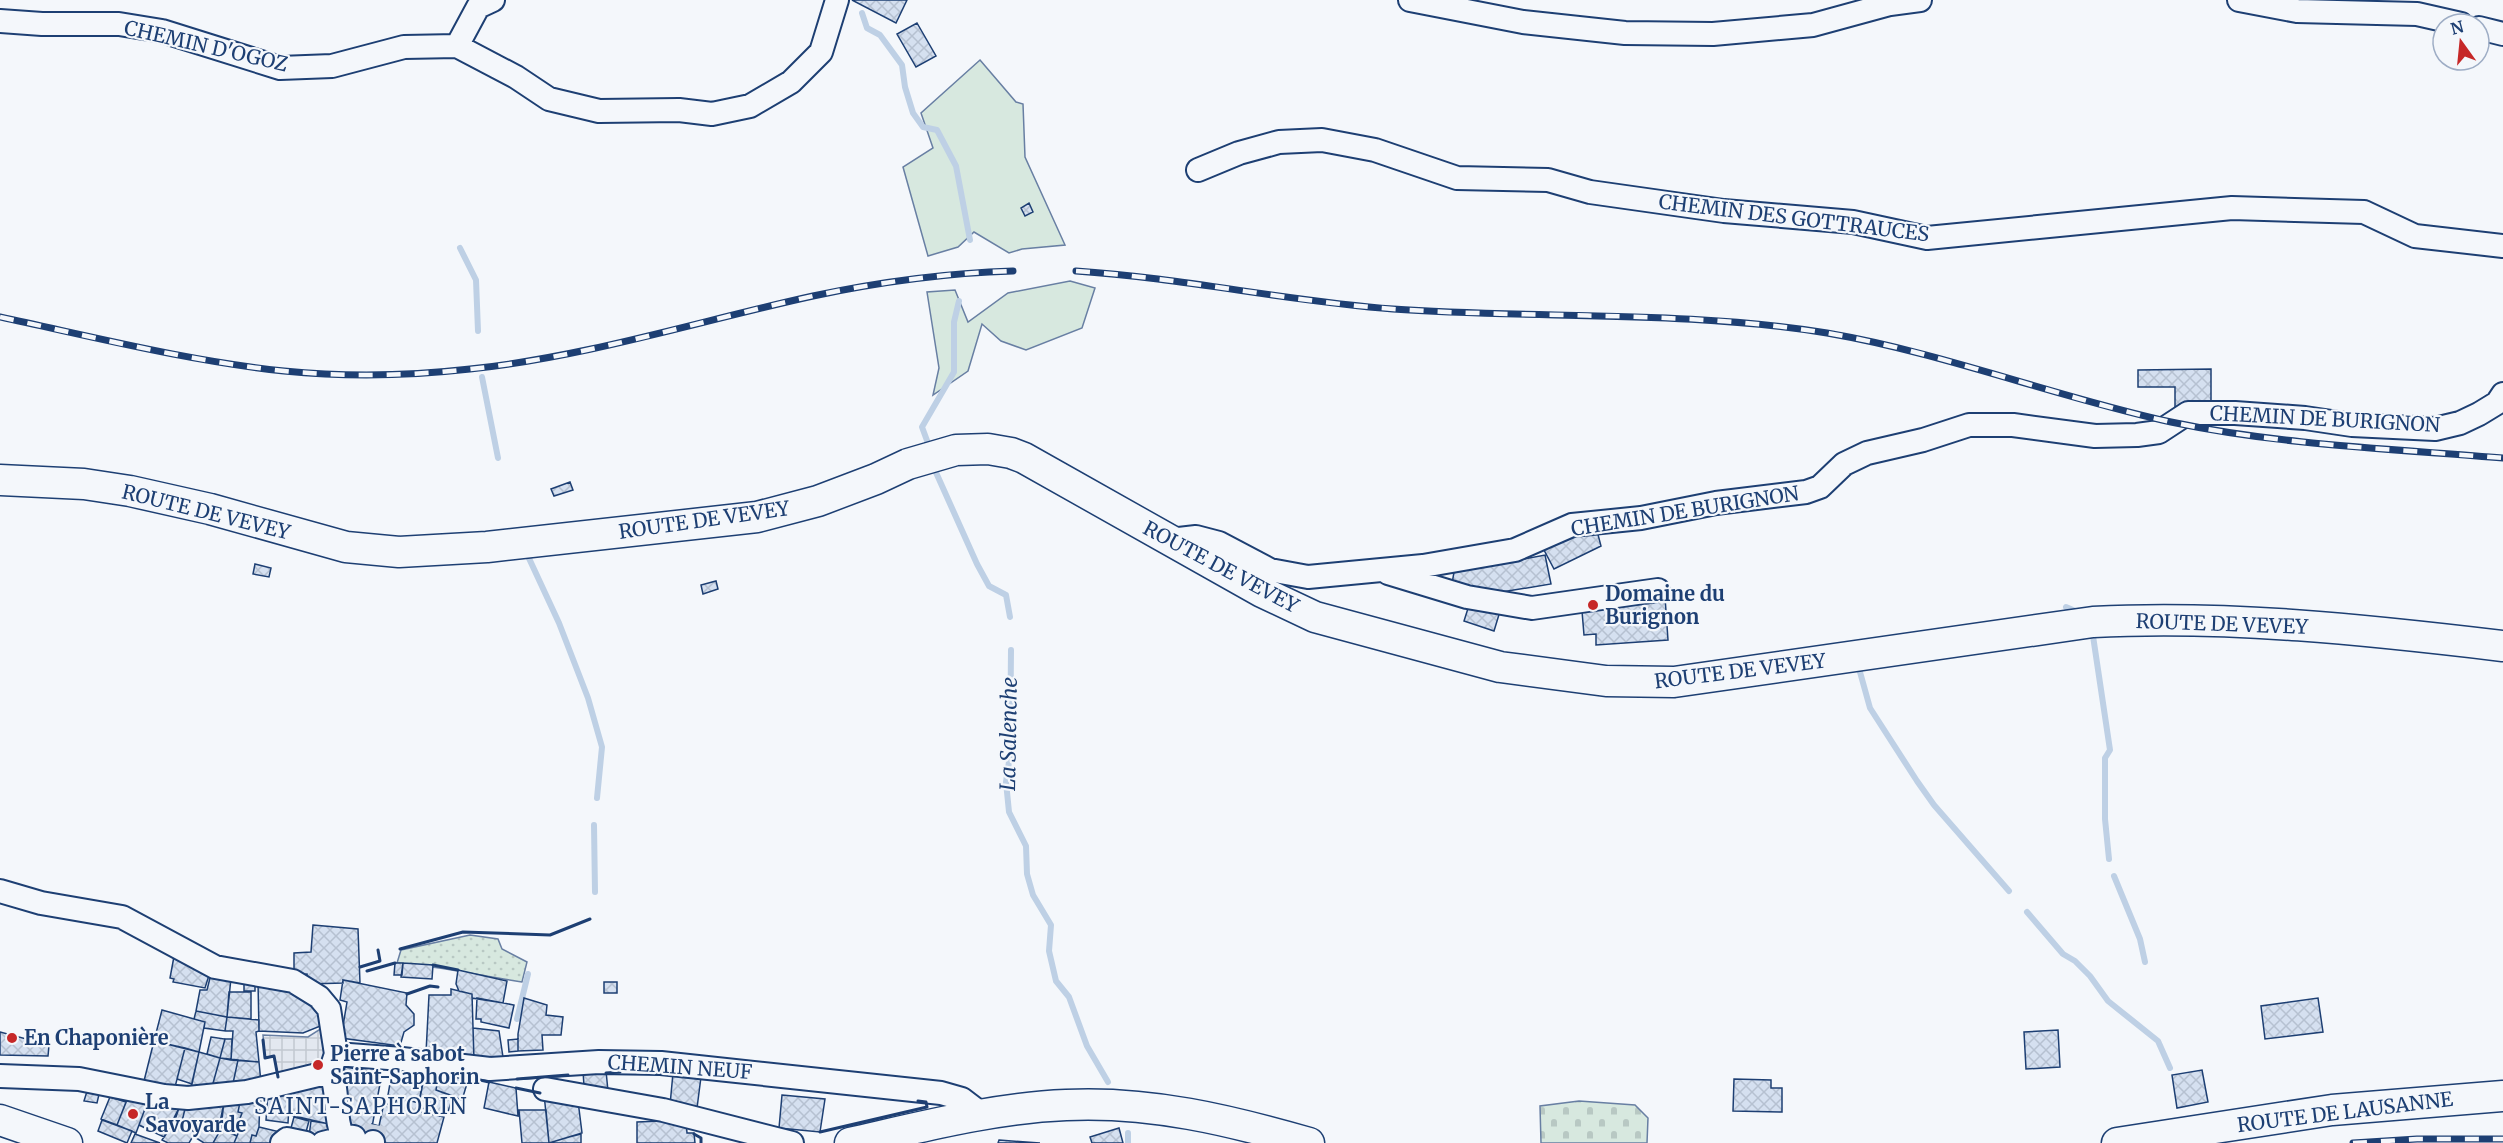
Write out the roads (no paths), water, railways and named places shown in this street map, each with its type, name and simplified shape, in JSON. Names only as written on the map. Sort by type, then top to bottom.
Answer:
[{"type":"main road","name":"ROUTE DE VEVEY","points":[[0,480],[84,484],[130,491],[210,509],[346,547],[399,552],[488,547],[757,517],[818,501],[935,455],[975,448],[1000,450],[1024,458],[1262,592],[1314,617],[1500,667],[1606,681],[1684,681],[2093,622],[2131,620],[2323,627],[2503,646]]},
{"type":"main road","name":"ROUTE DE LAUSANNE","points":[[2117,1143],[2332,1110],[2503,1096]]},
{"type":"main road","points":[[851,1143],[983,1115],[1065,1105],[1143,1107],[1222,1120],[1309,1143]]},
{"type":"main road","points":[[0,1120],[67,1143]]},
{"type":"street","points":[[492,0],[478,7],[457,46],[516,77],[549,99],[599,111],[679,110],[712,114],[750,106],[791,82],[821,52],[837,0]]},
{"type":"street","points":[[1410,0],[1523,22],[1625,33],[1713,34],[1813,25],[1890,4],[1920,0]]},
{"type":"street","points":[[2239,0],[2297,11],[2417,14],[2431,17]]},
{"type":"street","name":"CHEMIN D'OGOZ","points":[[0,21],[42,24],[119,24],[151,29],[279,68],[332,66],[404,47],[457,46]]},
{"type":"street","name":"CHEMIN DES GOTTRAUCES","points":[[1198,170],[1239,153],[1279,142],[1322,140],[1375,150],[1457,178],[1548,180],[1590,192],[1725,211],[1853,222],[1927,238],[2232,208],[2364,212],[2415,236],[2503,246]]},
{"type":"street","name":"CHEMIN DE BURIGNON","points":[[1170,540],[1196,537],[1219,543],[1270,570],[1308,577],[1423,566],[1515,550],[1572,525],[1641,518],[1716,503],[1806,492],[1820,487],[1844,464],[1867,453],[1923,440],[1969,425],[2013,425],[2095,436],[2137,435],[2159,432],[2188,413],[2235,413],[2305,418],[2352,425],[2435,429],[2460,423],[2497,403],[2503,394]]},
{"type":"street","points":[[1378,570],[1467,597],[1532,608],[1658,590]]},
{"type":"street","points":[[0,891],[41,903],[122,917],[212,965],[293,981],[319,997],[329,1009],[336,1115],[353,1140]]},
{"type":"street","name":"CHEMIN NEUF","points":[[0,1076],[85,1080],[164,1096],[188,1098],[247,1092],[333,1063],[402,1059],[490,1069],[619,1061],[715,1067],[941,1093],[962,1099],[983,1115]]},
{"type":"street","points":[[545,1089],[663,1110],[792,1143]]},
{"type":"street","points":[[282,1143],[287,1138],[306,1143]]},
{"type":"waterway","name":"La Salenche","points":[[862,13],[867,28],[880,35],[902,65],[905,87],[913,113],[923,127],[937,130],[956,166],[970,240]]},
{"type":"waterway","points":[[460,248],[476,280],[478,331]]},
{"type":"waterway","name":"La Salenche","points":[[929,446],[922,427],[954,372],[954,322],[959,301]]},
{"type":"waterway","points":[[482,377],[498,458]]},
{"type":"waterway","name":"La Salenche","points":[[934,468],[989,586],[1006,595],[1010,617]]},
{"type":"waterway","points":[[527,554],[559,623],[588,698],[602,747],[597,798]]},
{"type":"waterway","points":[[2066,607],[2082,614]]},
{"type":"waterway","points":[[2093,636],[2110,750],[2105,758],[2105,819],[2109,859]]},
{"type":"waterway","name":"La Salenche","points":[[1011,650],[1010,755],[1006,782],[1009,812],[1026,846],[1027,874],[1033,895],[1051,925],[1049,951],[1056,981],[1069,997],[1087,1046],[1108,1082]]},
{"type":"waterway","points":[[1860,672],[1870,708],[1917,781],[1934,805],[2009,891]]},
{"type":"waterway","points":[[594,825],[595,892]]},
{"type":"waterway","points":[[2114,876],[2140,939],[2145,962]]},
{"type":"waterway","points":[[2027,912],[2063,954],[2075,961],[2090,976],[2108,1001],[2158,1041],[2170,1068]]},
{"type":"waterway","points":[[517,1019],[528,974]]},
{"type":"waterway","name":"La Salenche","points":[[1128,1133],[1128,1143]]},
{"type":"tunnel","points":[[373,1142],[376,1125]]},
{"type":"railway","points":[[0,317],[141,348],[248,367],[354,375],[424,373],[470,369],[556,356],[863,286],[938,276],[1013,271]]},
{"type":"railway","points":[[1076,271],[1393,309],[1665,318],[1719,321],[1827,333],[1957,363],[2128,412],[2212,430],[2295,441],[2503,458]]},
{"type":"railway","points":[[2353,1143],[2417,1139],[2503,1139]]},
{"type":"place","name":"Domaine du Burignon","points":[[1593,605]]},
{"type":"place","name":"En Chaponière","points":[[12,1038]]},
{"type":"place","name":"Pierre à sabot Saint-Saphorin","points":[[318,1065]]},
{"type":"place","name":"La Savoyarde","points":[[133,1114]]},
{"type":"district","name":"SAINT-SAPHORIN","points":[[361,1106]]}]
